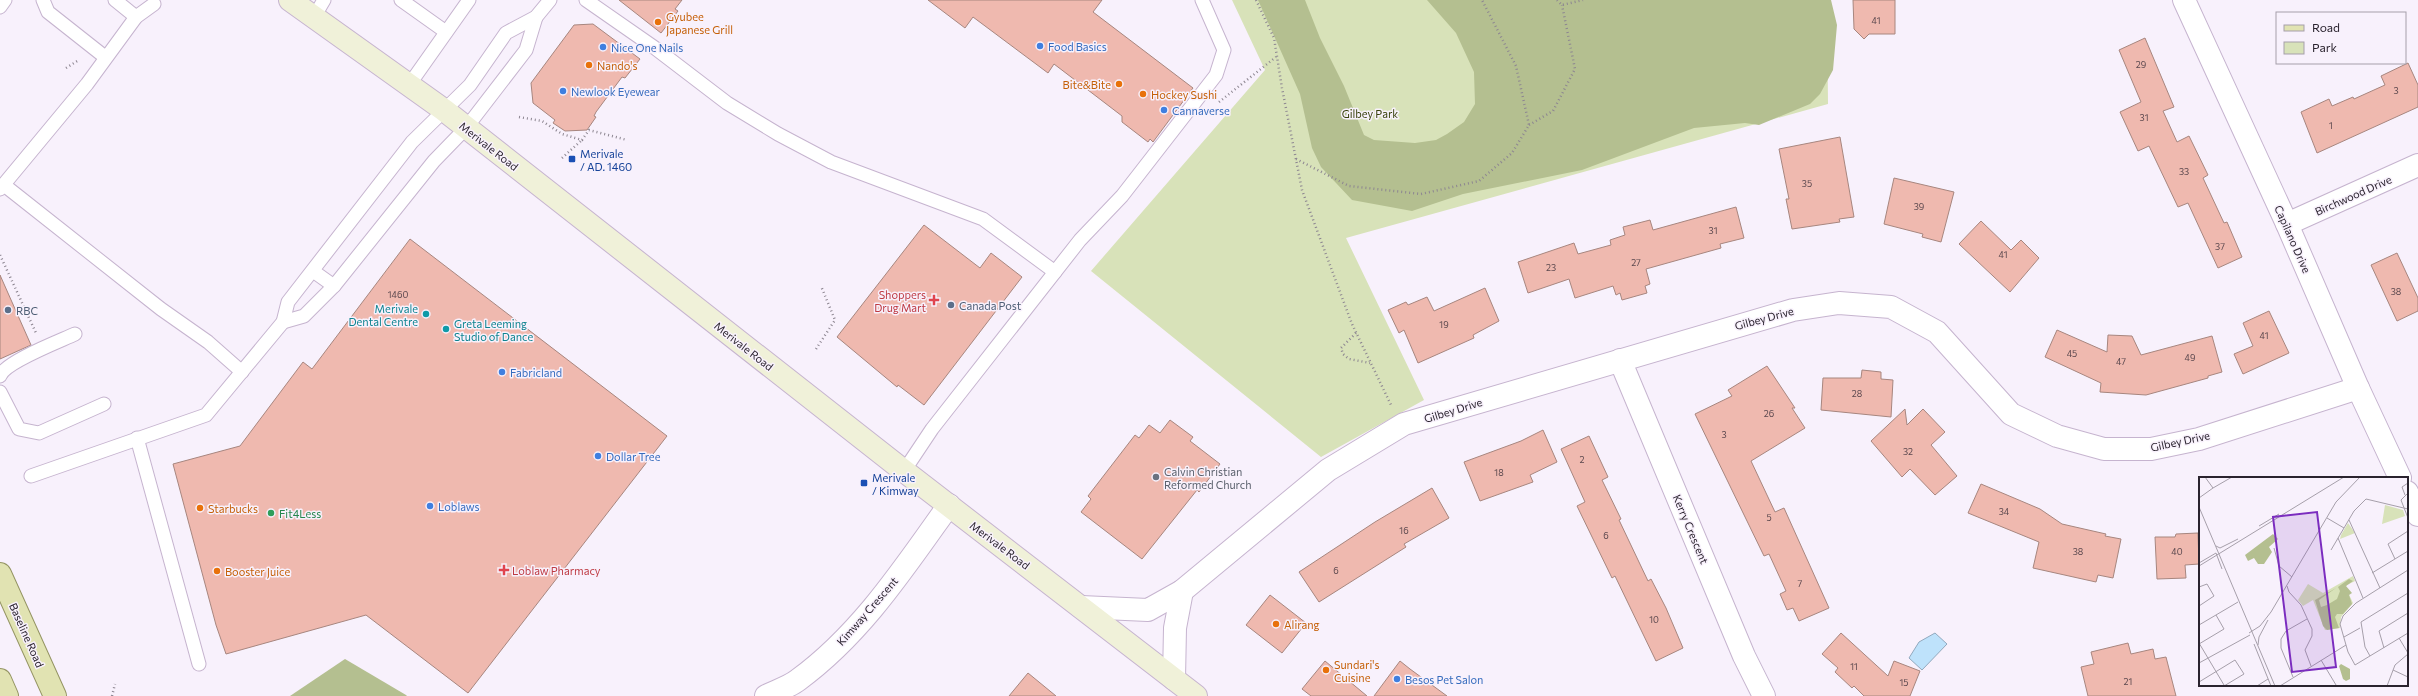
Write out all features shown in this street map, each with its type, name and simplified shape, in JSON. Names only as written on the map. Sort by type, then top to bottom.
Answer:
[{"type":"main road","name":"Merivale Road","points":[[290,0],[319,9],[409,85],[444,110],[904,471],[1196,696]]},
{"type":"main road","name":"Baseline Road","points":[[0,574],[55,696]]},
{"type":"main road","points":[[0,680],[7,696]]},
{"type":"street","name":"Capilano Drive","points":[[2184,0],[2287,224],[2358,388],[2400,477]]},
{"type":"street","name":"Birchwood Drive","points":[[2287,224],[2418,165]]},
{"type":"street","name":"Gilbey Drive","points":[[1081,608],[1148,610],[1182,591],[1328,470],[1401,426],[1793,310],[1839,303],[1891,307],[1936,332],[2010,414],[2057,436],[2104,449],[2151,448],[2199,439],[2358,388]]},
{"type":"street","name":"Kerry Crescent","points":[[1620,360],[1744,656],[1764,696]]},
{"type":"street","points":[[2408,494],[2418,515]]},
{"type":"street","name":"Kimway Crescent","points":[[766,696],[797,681],[842,642],[887,591],[949,505]]},
{"type":"street","points":[[1174,679],[1176,615],[1182,591]]},
{"type":"lane","points":[[0,7],[6,0]]},
{"type":"lane","points":[[43,0],[48,12],[105,57]]},
{"type":"lane","points":[[115,0],[136,16]]},
{"type":"lane","points":[[401,0],[446,32]]},
{"type":"lane","points":[[409,85],[469,0]]},
{"type":"lane","points":[[32,476],[206,415],[283,322],[288,302],[412,142],[470,84],[506,33],[536,17],[550,0]]},
{"type":"lane","points":[[586,0],[654,48],[678,68],[727,103],[778,134],[831,162],[983,219],[1055,272]]},
{"type":"lane","points":[[904,471],[932,429],[1080,240],[1122,196],[1216,74],[1224,50],[1202,0]]},
{"type":"lane","points":[[154,4],[136,16],[87,84],[2,187],[32,204],[161,309],[208,342],[242,372]]},
{"type":"lane","points":[[283,322],[304,316],[334,286],[434,161],[466,128],[526,50],[536,17]]},
{"type":"lane","points":[[313,271],[334,286]]},
{"type":"lane","points":[[0,376],[2,372],[13,364],[75,334]]},
{"type":"lane","points":[[0,392],[19,429],[39,433],[104,404]]},
{"type":"lane","points":[[137,438],[199,664]]},
{"type":"path","points":[[1256,0],[1274,38],[1276,57],[1302,190],[1356,332],[1401,426]]},
{"type":"path","points":[[1482,0],[1516,66],[1530,125]]},
{"type":"path","points":[[1296,159],[1349,186],[1421,194],[1480,182],[1512,153],[1530,125],[1553,111],[1575,69],[1562,5],[1557,0]]},
{"type":"path","points":[[1562,5],[1583,0]]},
{"type":"path","points":[[1217,104],[1276,57]]},
{"type":"path","points":[[66,68],[78,59],[82,62]]},
{"type":"path","points":[[519,117],[542,121],[562,134],[582,140]]},
{"type":"path","points":[[562,158],[582,140],[589,130],[627,140]]},
{"type":"path","points":[[0,255],[43,349]]},
{"type":"path","points":[[816,349],[836,320],[821,286]]},
{"type":"path","points":[[1356,332],[1341,348],[1343,354],[1349,359],[1371,363]]},
{"type":"path","points":[[112,696],[115,684]]},
{"type":"green space","name":"Gilbey Park","points":[[1232,0],[1827,0],[1828,104],[1346,238],[1424,400],[1321,457],[1091,271],[1265,70]]},
{"type":"green space","points":[[1258,0],[1305,0],[1320,38],[1344,86],[1364,135],[1374,140],[1415,143],[1436,140],[1447,134],[1464,122],[1475,104],[1474,72],[1456,33],[1427,0],[1831,0],[1837,25],[1833,70],[1820,94],[1810,104],[1759,125],[1745,123],[1694,128],[1582,170],[1463,194],[1412,211],[1352,200],[1321,167],[1312,148],[1300,94]]},
{"type":"green space","points":[[345,659],[406,695],[407,696],[290,696]]},
{"type":"water","points":[[1935,633],[1947,644],[1922,670],[1909,658],[1919,642]]},
{"type":"building","name":"Gyubee Japanese Grill","points":[[619,0],[682,0],[675,9],[678,11],[661,33]]},
{"type":"building","points":[[928,0],[1102,0],[1093,12],[1193,88],[1153,142],[1150,139],[1148,142],[1122,122],[1122,116],[1054,64],[1048,73],[973,17],[965,28]]},
{"type":"building","points":[[1853,0],[1895,0],[1895,34],[1869,34],[1864,39],[1854,29]]},
{"type":"building","points":[[593,24],[640,59],[625,78],[622,77],[596,112],[594,116],[596,117],[587,130],[565,131],[553,123],[555,120],[533,103],[531,83],[574,25]]},
{"type":"building","points":[[2145,38],[2174,107],[2163,111],[2177,142],[2189,136],[2208,175],[2203,178],[2224,223],[2227,222],[2242,257],[2218,268],[2188,203],[2178,207],[2149,146],[2138,151],[2120,112],[2141,102],[2119,50]]},
{"type":"building","points":[[2408,63],[2418,85],[2418,107],[2317,153],[2301,112],[2329,99],[2332,106],[2353,97],[2354,99],[2385,85],[2381,76]]},
{"type":"building","points":[[1840,137],[1854,217],[1839,219],[1840,222],[1792,229],[1786,199],[1789,199],[1779,149]]},
{"type":"building","points":[[1894,178],[1954,192],[1941,242],[1922,237],[1923,234],[1884,224]]},
{"type":"building","points":[[1736,207],[1744,238],[1720,244],[1721,248],[1646,269],[1650,284],[1645,286],[1647,293],[1622,300],[1620,293],[1616,295],[1613,286],[1575,298],[1569,279],[1528,293],[1518,262],[1574,243],[1578,254],[1611,245],[1610,240],[1625,235],[1623,227],[1650,220],[1653,230]]},
{"type":"building","points":[[1981,221],[2011,250],[2021,240],[2039,258],[2010,292],[1959,244]]},
{"type":"building","name":"Shoppers Drug Mart","points":[[924,225],[980,268],[991,253],[1022,277],[924,405],[898,385],[897,387],[837,337]]},
{"type":"building","points":[[410,239],[667,436],[468,693],[366,615],[226,654],[216,625],[173,464],[240,446],[303,362],[312,369]]},
{"type":"building","points":[[2397,253],[2418,298],[2418,311],[2397,321],[2371,265]]},
{"type":"building","name":"RBC","points":[[0,275],[31,345],[0,359]]},
{"type":"building","points":[[1485,288],[1499,321],[1473,335],[1474,338],[1418,363],[1404,330],[1399,333],[1388,310],[1406,302],[1408,305],[1427,297],[1434,311]]},
{"type":"building","points":[[2269,311],[2289,353],[2243,374],[2234,354],[2253,346],[2243,323]]},
{"type":"building","points":[[2057,330],[2107,352],[2108,335],[2132,336],[2141,355],[2212,336],[2222,372],[2208,376],[2208,378],[2146,395],[2100,392],[2101,383],[2045,357]]},
{"type":"building","points":[[1767,366],[1795,408],[1792,408],[1805,428],[1751,461],[1775,512],[1784,508],[1829,608],[1799,621],[1793,608],[1787,610],[1780,594],[1786,591],[1769,554],[1764,556],[1695,414],[1732,396],[1728,390]]},
{"type":"building","points":[[1862,370],[1881,372],[1881,379],[1893,380],[1891,417],[1821,410],[1823,378],[1861,378]]},
{"type":"building","points":[[1905,409],[1907,425],[1923,409],[1945,432],[1931,445],[1957,476],[1935,495],[1910,469],[1902,477],[1871,441]]},
{"type":"building","name":"Calvin Christian Reformed Church","points":[[1170,420],[1193,437],[1190,441],[1220,464],[1199,492],[1197,490],[1142,559],[1081,512],[1091,499],[1088,496],[1135,435],[1139,438],[1149,425],[1160,433]]},
{"type":"building","points":[[1543,430],[1557,462],[1530,475],[1533,482],[1480,501],[1464,462],[1521,441]]},
{"type":"building","points":[[1589,436],[1608,477],[1602,480],[1621,519],[1619,520],[1648,581],[1651,579],[1666,608],[1683,648],[1656,661],[1615,576],[1612,578],[1577,506],[1585,502],[1561,449]]},
{"type":"building","points":[[1981,484],[2040,509],[2062,524],[2121,539],[2113,578],[2098,575],[2096,582],[2033,568],[2039,542],[1968,513]]},
{"type":"building","points":[[1432,488],[1449,518],[1404,544],[1406,547],[1319,602],[1299,572],[1375,522]]},
{"type":"building","points":[[2198,533],[2199,564],[2185,565],[2186,578],[2157,579],[2155,537],[2175,537],[2176,534]]},
{"type":"building","name":"Alirang","points":[[1270,595],[1306,623],[1282,653],[1246,625]]},
{"type":"building","points":[[1841,633],[1888,676],[1894,661],[1920,671],[1910,696],[1864,696],[1854,686],[1852,688],[1835,672],[1838,668],[1822,654]]},
{"type":"building","points":[[2128,643],[2131,654],[2153,649],[2155,659],[2166,657],[2176,696],[2088,696],[2081,667],[2094,664],[2091,652]]},
{"type":"building","name":"Sundari's Cuisine","points":[[1325,661],[1367,696],[1311,696],[1302,689]]},
{"type":"building","points":[[1400,661],[1410,669],[1447,696],[1374,696]]},
{"type":"building","points":[[1028,673],[1056,696],[1009,696]]},
{"type":"place","name":"Gyubee Japanese Grill","points":[[658,22]]},
{"type":"place","name":"Food Basics","points":[[1040,46]]},
{"type":"place","name":"Nice One Nails","points":[[603,47]]},
{"type":"place","name":"Nando's","points":[[589,65]]},
{"type":"place","name":"Bite&Bite","points":[[1119,84]]},
{"type":"place","name":"Newlook Eyewear","points":[[563,91]]},
{"type":"place","name":"Hockey Sushi","points":[[1143,94]]},
{"type":"place","name":"Cannaverse","points":[[1164,110]]},
{"type":"place","name":"Merivale / AD. 1460","points":[[572,159]]},
{"type":"place","name":"Shoppers Drug Mart","points":[[934,300]]},
{"type":"place","name":"Canada Post","points":[[951,305]]},
{"type":"place","name":"RBC","points":[[8,310]]},
{"type":"place","name":"Merivale Dental Centre","points":[[426,314]]},
{"type":"place","name":"Greta Leeming Studio of Dance","points":[[446,329]]},
{"type":"place","name":"Fabricland","points":[[502,372]]},
{"type":"place","name":"Dollar Tree","points":[[598,456]]},
{"type":"place","name":"Calvin Christian Reformed Church","points":[[1156,477]]},
{"type":"place","name":"Merivale / Kimway","points":[[864,483]]},
{"type":"place","name":"Loblaws","points":[[430,506]]},
{"type":"place","name":"Starbucks","points":[[200,508]]},
{"type":"place","name":"Fit4Less","points":[[271,513]]},
{"type":"place","name":"Loblaw Pharmacy","points":[[504,570]]},
{"type":"place","name":"Booster Juice","points":[[217,571]]},
{"type":"place","name":"Alirang","points":[[1276,624]]},
{"type":"place","name":"Sundari's Cuisine","points":[[1326,670]]},
{"type":"place","name":"Besos Pet Salon","points":[[1397,679]]}]
